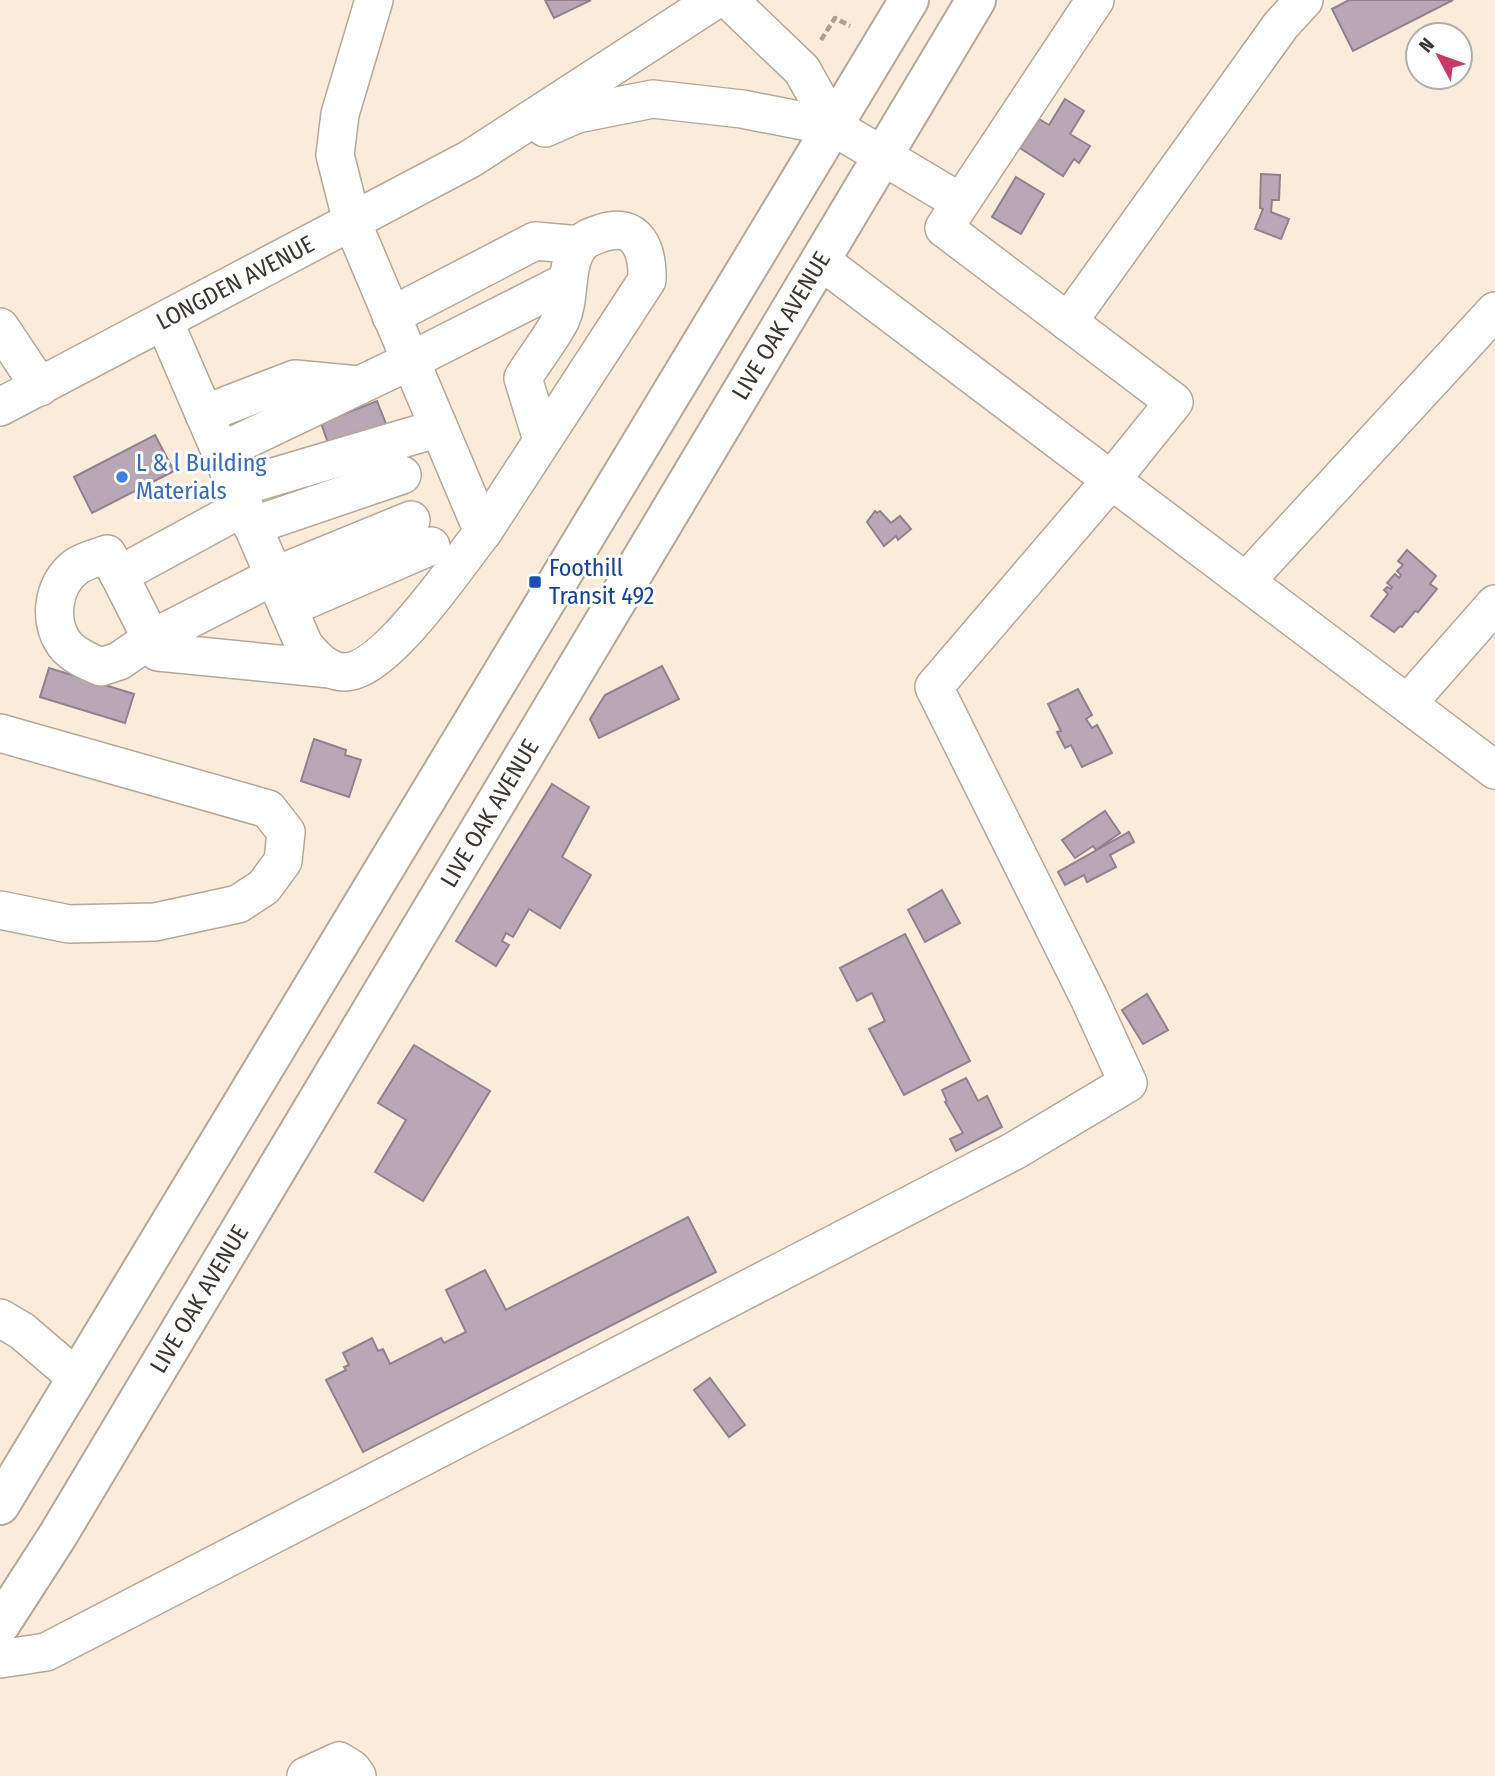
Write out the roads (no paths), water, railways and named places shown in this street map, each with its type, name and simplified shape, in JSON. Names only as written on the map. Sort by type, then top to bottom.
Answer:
[{"type":"main road","points":[[0,1505],[909,0]]},
{"type":"main road","name":"LIVE OAK AVENUE","points":[[0,1625],[58,1535],[976,0]]},
{"type":"street","points":[[373,0],[340,114],[335,155],[352,222],[483,532]]},
{"type":"street","name":"LONGDEN AVENUE","points":[[0,407],[470,159],[715,0]]},
{"type":"street","points":[[729,0],[802,70],[834,127]]},
{"type":"street","points":[[0,1659],[46,1652],[1014,1151],[1128,1083],[1089,998],[934,687],[1112,479],[1174,402],[944,228],[1095,0]]},
{"type":"street","points":[[1068,322],[1281,25],[1304,0]]},
{"type":"street","name":"LONGDEN AVENUE","points":[[470,159],[577,114],[653,99],[742,109],[834,127],[960,202]]},
{"type":"street","points":[[399,458],[432,545],[399,638],[380,656],[355,670],[345,672],[158,652],[151,639],[119,575],[107,554],[75,568],[60,587],[54,603],[59,635],[69,649],[101,667],[119,661],[151,639],[281,592],[432,545],[483,532],[647,279],[644,250],[637,238],[630,234],[606,232],[586,239],[574,254],[561,317],[523,378],[542,440]]},
{"type":"street","points":[[391,316],[535,240],[580,245]]},
{"type":"street","points":[[820,260],[1495,770]]},
{"type":"street","points":[[220,452],[411,361],[568,281]]},
{"type":"street","points":[[1246,581],[1495,311]]},
{"type":"street","points":[[164,321],[304,645],[315,659],[330,669]]},
{"type":"street","points":[[0,327],[40,387]]},
{"type":"street","points":[[204,414],[295,379],[359,385]]},
{"type":"street","points":[[119,575],[244,507],[399,458],[439,428]]},
{"type":"street","points":[[1408,703],[1495,604]]},
{"type":"street","points":[[0,733],[268,809],[286,832],[283,861],[264,887],[238,904],[155,922],[69,924],[0,910]]},
{"type":"street","points":[[0,1318],[22,1331],[77,1378]]},
{"type":"street","points":[[306,1776],[339,1761],[352,1769],[357,1776]]},
{"type":"place","name":"L & l Building Materials","points":[[122,477]]},
{"type":"place","name":"Foothill Transit 492","points":[[535,582]]}]
